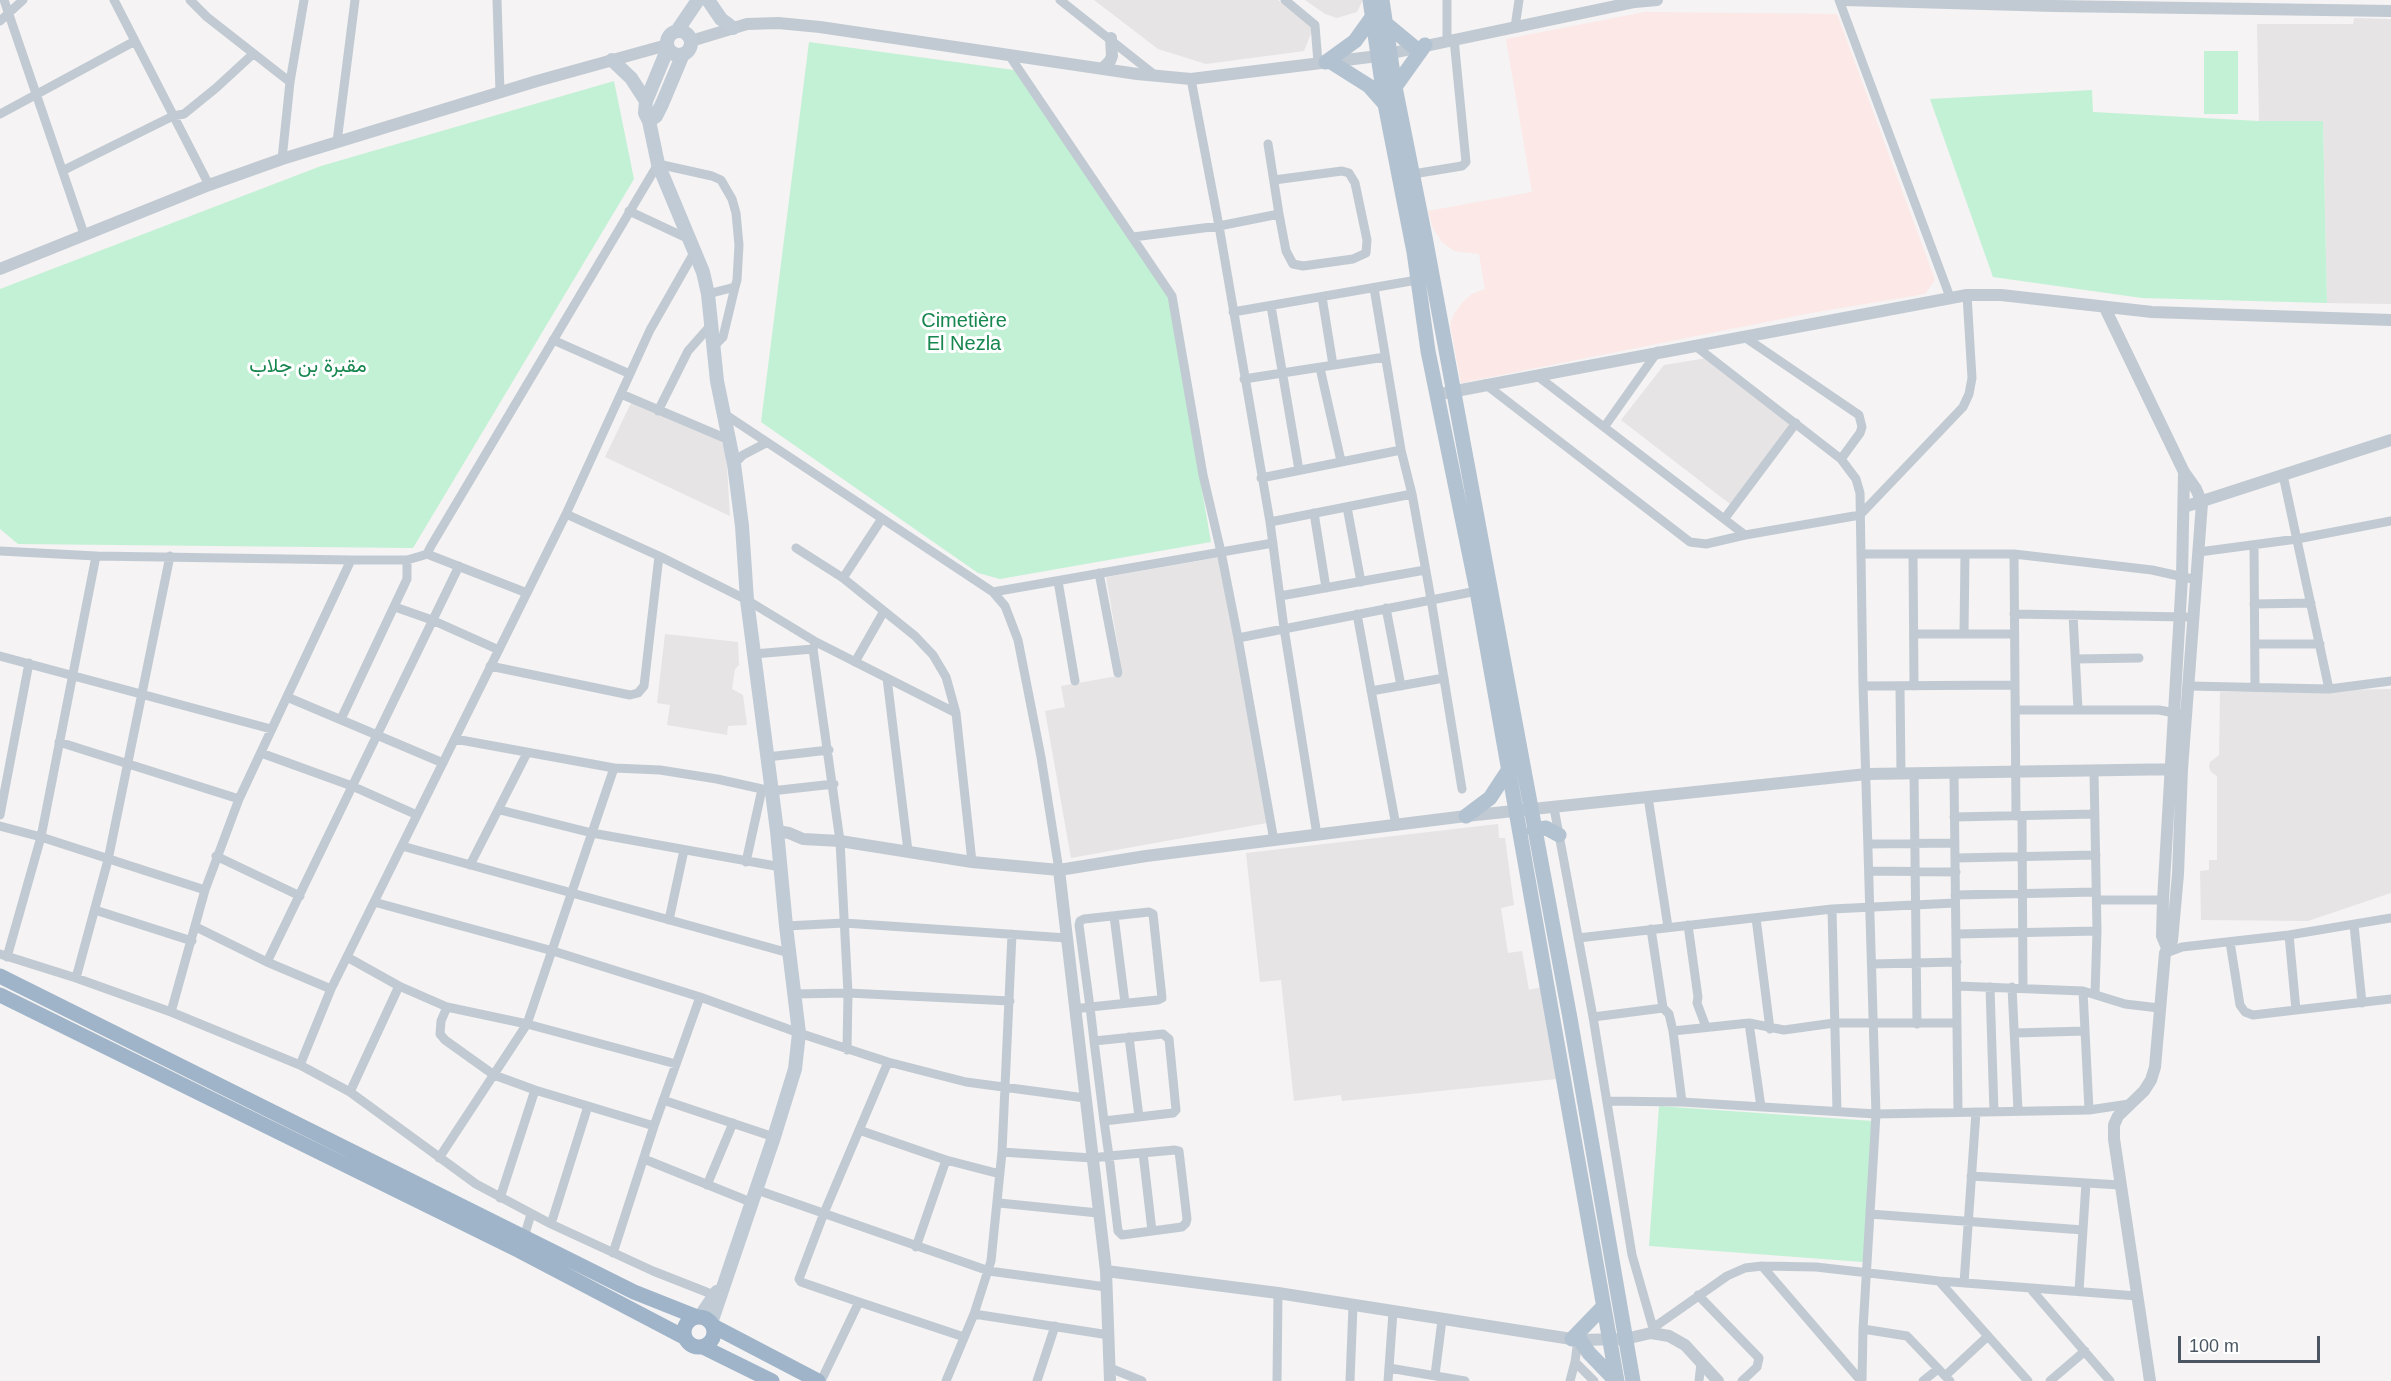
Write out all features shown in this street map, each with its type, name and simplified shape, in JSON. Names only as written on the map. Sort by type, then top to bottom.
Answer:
[{"type":"highway","points":[[0,976],[522,1245],[684,1337],[690,1345],[703,1347],[772,1381]]},
{"type":"highway","points":[[0,995],[522,1245],[705,1320],[820,1381]]},
{"type":"highway","points":[[684,1337],[686,1324],[705,1320]]},
{"type":"highway","points":[[703,1347],[714,1336],[705,1320]]},
{"type":"main road","points":[[698,0],[677,31],[668,37],[667,46],[646,102],[645,113],[649,121],[658,164],[693,246],[708,294],[722,412],[734,464],[747,600],[766,757],[767,790],[778,838],[799,1033],[795,1069],[755,1197],[705,1320]]},
{"type":"main road","points":[[708,0],[721,19],[733,28]]},
{"type":"main road","points":[[1371,0],[1379,19],[1420,46],[1395,87]]},
{"type":"main road","points":[[1382,0],[1379,19],[1385,104],[1414,252],[1437,394],[1477,591],[1509,769],[1523,811],[1534,830],[1570,1018],[1617,1340],[1616,1381]]},
{"type":"main road","points":[[1379,19],[1355,41],[1325,62],[1369,86],[1385,104]]},
{"type":"main road","points":[[649,121],[656,116],[683,54],[689,49],[691,41],[687,34],[677,31]]},
{"type":"main road","points":[[667,46],[676,55],[683,54]]},
{"type":"main road","points":[[1383,55],[1395,87],[1454,391],[1603,1307],[1633,1381]]},
{"type":"main road","points":[[612,60],[631,78],[646,102]]},
{"type":"main road","points":[[1466,816],[1490,798],[1509,769]]},
{"type":"main road","points":[[1534,830],[1546,828],[1559,835]]},
{"type":"main road","points":[[1603,1307],[1577,1340],[1616,1381]]},
{"type":"street","points":[[4,0],[84,234]]},
{"type":"street","points":[[0,21],[23,0]]},
{"type":"street","points":[[114,0],[209,185]]},
{"type":"street","points":[[190,0],[207,17],[290,82]]},
{"type":"street","points":[[282,159],[290,82],[304,0]]},
{"type":"street","points":[[337,142],[355,0]]},
{"type":"street","points":[[497,0],[500,92]]},
{"type":"street","points":[[1060,0],[1156,76]]},
{"type":"street","points":[[1284,0],[1315,25],[1325,62]]},
{"type":"street","points":[[1413,174],[1462,166],[1466,162],[1447,0]]},
{"type":"street","points":[[1515,27],[1520,0]]},
{"type":"street","points":[[691,41],[754,23],[793,24],[1102,69],[1191,79],[1383,55],[1635,2],[1657,0]]},
{"type":"street","points":[[1839,0],[1950,297]]},
{"type":"street","points":[[1844,0],[2257,5],[2391,11]]},
{"type":"street","points":[[1102,69],[1112,56],[1111,39]]},
{"type":"street","points":[[0,114],[135,41]]},
{"type":"street","points":[[0,269],[209,185],[282,159],[500,92],[667,46]]},
{"type":"street","points":[[64,170],[173,116],[181,115],[253,54]]},
{"type":"street","points":[[1009,55],[1168,287],[1174,305],[1203,475],[1238,638],[1274,841]]},
{"type":"street","points":[[1191,79],[1270,522],[1284,628],[1317,835]]},
{"type":"street","points":[[1268,144],[1279,214],[1286,251],[1293,264],[1303,266],[1353,259],[1366,253],[1367,240],[1355,183],[1349,173],[1342,171],[1274,180]]},
{"type":"street","points":[[427,554],[658,164],[721,180],[736,213],[740,245],[738,272],[723,337],[713,347]]},
{"type":"street","points":[[300,1065],[331,989],[566,514],[650,330],[693,246],[629,211]]},
{"type":"street","points":[[1133,237],[1219,226],[1279,214]]},
{"type":"street","points":[[1233,312],[1417,280]]},
{"type":"street","points":[[708,294],[735,286]]},
{"type":"street","points":[[1374,288],[1401,450],[1412,494],[1431,599],[1462,789]]},
{"type":"street","points":[[1485,384],[1690,542],[1706,544],[1860,515],[1963,407],[1969,394],[1972,378],[1967,295]]},
{"type":"street","points":[[1437,394],[1967,295],[2001,295],[2105,308],[2217,315],[2391,320]]},
{"type":"street","points":[[1322,297],[1333,365]]},
{"type":"street","points":[[1271,306],[1299,470]]},
{"type":"street","points":[[2105,308],[2184,472],[2202,502],[2188,686],[2180,714]]},
{"type":"street","points":[[658,411],[688,351],[711,325]]},
{"type":"street","points":[[1743,336],[1859,415],[1862,427],[1860,433],[1841,459]]},
{"type":"street","points":[[553,340],[630,374]]},
{"type":"street","points":[[1694,345],[1841,459],[1860,493],[1863,686],[1876,1114],[1862,1381]]},
{"type":"street","points":[[1605,426],[1658,351]]},
{"type":"street","points":[[1245,380],[1384,357]]},
{"type":"street","points":[[1320,368],[1341,461]]},
{"type":"street","points":[[1536,375],[1745,535]]},
{"type":"street","points":[[621,394],[728,439]]},
{"type":"street","points":[[722,412],[881,520],[993,592],[1011,618],[1018,640],[1041,757],[1059,870],[1106,1271],[1110,1381]]},
{"type":"street","points":[[1725,518],[1796,423]]},
{"type":"street","points":[[2184,507],[2391,440]]},
{"type":"street","points":[[734,464],[743,455],[766,443]]},
{"type":"street","points":[[1261,478],[1401,450]]},
{"type":"street","points":[[2150,1381],[2120,1185],[2114,1125],[2118,1116],[2151,1080],[2157,1054],[2159,1008],[2166,950],[2162,936],[2164,874],[2180,714],[2184,472]]},
{"type":"street","points":[[2283,475],[2329,689]]},
{"type":"street","points":[[1270,522],[1412,494]]},
{"type":"street","points":[[1347,507],[1361,582]]},
{"type":"street","points":[[1314,513],[1326,588]]},
{"type":"street","points":[[566,514],[659,556],[747,600],[815,645],[855,662],[956,713]]},
{"type":"street","points":[[843,578],[881,520]]},
{"type":"street","points":[[2199,552],[2297,539],[2391,521]]},
{"type":"street","points":[[993,592],[1273,543]]},
{"type":"street","points":[[2254,545],[2255,687]]},
{"type":"street","points":[[796,548],[843,578],[915,636],[933,655],[946,677],[956,713],[972,862]]},
{"type":"street","points":[[0,551],[96,556],[351,560],[407,560],[427,554],[527,593]]},
{"type":"street","points":[[1861,554],[2014,554],[2130,567],[2197,580]]},
{"type":"street","points":[[1913,554],[1914,686]]},
{"type":"street","points":[[1964,634],[1965,554]]},
{"type":"street","points":[[2014,554],[2016,772],[2023,856],[2023,987]]},
{"type":"street","points":[[96,556],[41,837],[3,955],[171,1012],[300,1065],[350,1092],[439,1158],[500,1198],[613,1253],[718,1291]]},
{"type":"street","points":[[76,978],[108,860],[170,556]]},
{"type":"street","points":[[490,666],[630,695],[638,693],[645,686],[659,556]]},
{"type":"street","points":[[171,1012],[216,856],[239,799],[351,560]]},
{"type":"street","points":[[341,719],[395,607],[406,579],[407,560]]},
{"type":"street","points":[[267,962],[459,566]]},
{"type":"street","points":[[1281,596],[1425,570]]},
{"type":"street","points":[[1099,573],[1118,673]]},
{"type":"street","points":[[1058,581],[1075,681]]},
{"type":"street","points":[[1238,638],[1477,591]]},
{"type":"street","points":[[2254,604],[2311,603]]},
{"type":"street","points":[[395,607],[432,620],[499,650]]},
{"type":"street","points":[[1386,608],[1401,686]]},
{"type":"street","points":[[855,662],[884,611]]},
{"type":"street","points":[[1358,614],[1396,826]]},
{"type":"street","points":[[2014,614],[2193,617]]},
{"type":"street","points":[[2073,615],[2078,710]]},
{"type":"street","points":[[1915,634],[2014,634]]},
{"type":"street","points":[[2255,644],[2320,644]]},
{"type":"street","points":[[754,654],[815,645]]},
{"type":"street","points":[[815,645],[840,841],[848,993],[847,1050]]},
{"type":"street","points":[[0,656],[271,729]]},
{"type":"street","points":[[2076,659],[2139,658]]},
{"type":"street","points":[[0,815],[29,663]]},
{"type":"street","points":[[886,678],[908,851]]},
{"type":"street","points":[[1371,691],[1444,678]]},
{"type":"street","points":[[2188,686],[2329,689],[2391,681]]},
{"type":"street","points":[[1863,686],[2015,685]]},
{"type":"street","points":[[1900,687],[1901,774]]},
{"type":"street","points":[[287,697],[443,763]]},
{"type":"street","points":[[2015,710],[2180,714]]},
{"type":"street","points":[[455,739],[614,768],[660,770],[767,790],[834,784]]},
{"type":"street","points":[[59,742],[239,799]]},
{"type":"street","points":[[766,757],[829,750]]},
{"type":"street","points":[[261,753],[352,786],[417,815]]},
{"type":"street","points":[[470,865],[527,753]]},
{"type":"street","points":[[439,1158],[527,1024],[614,768]]},
{"type":"street","points":[[778,838],[840,841],[972,862],[1059,870],[1157,855],[1466,816],[1867,774],[1954,775],[2176,769]]},
{"type":"street","points":[[2166,950],[2172,941],[2178,874],[2176,769]]},
{"type":"street","points":[[2094,772],[2097,896],[2095,994]]},
{"type":"street","points":[[1914,774],[1917,1024]]},
{"type":"street","points":[[1954,775],[1958,1112]]},
{"type":"street","points":[[746,862],[767,790]]},
{"type":"street","points":[[1648,797],[1668,927]]},
{"type":"street","points":[[1554,808],[1593,1017],[1632,1255],[1652,1331]]},
{"type":"street","points":[[500,810],[592,833],[781,867]]},
{"type":"street","points":[[1954,817],[2095,814]]},
{"type":"street","points":[[0,826],[205,890]]},
{"type":"street","points":[[1869,844],[1955,843]]},
{"type":"street","points":[[402,846],[789,953]]},
{"type":"street","points":[[669,920],[684,850]]},
{"type":"street","points":[[1956,858],[2096,855]]},
{"type":"street","points":[[216,856],[300,896]]},
{"type":"street","points":[[1870,871],[1956,872]]},
{"type":"street","points":[[2164,874],[2178,874]]},
{"type":"street","points":[[1578,938],[1832,909],[2023,894],[2163,900]]},
{"type":"street","points":[[374,902],[553,951],[700,996],[847,1050],[888,1062],[966,1082],[1085,1098]]},
{"type":"street","points":[[1832,909],[1837,1111]]},
{"type":"street","points":[[95,910],[192,941]]},
{"type":"street","points":[[1002,1152],[1092,1158],[1109,1156],[1175,1150],[1180,1154],[1187,1219],[1185,1223],[1182,1227],[1152,1232],[1119,1234],[1109,1156],[1104,1121],[1094,1041],[1090,1007],[1080,921],[1149,912],[1155,917],[1162,998],[1125,1004],[1090,1007],[1075,1009]]},
{"type":"street","points":[[1114,916],[1125,1004]]},
{"type":"street","points":[[1756,918],[1770,1029]]},
{"type":"street","points":[[2166,950],[2289,935],[2391,918]]},
{"type":"street","points":[[786,926],[844,924],[1067,938]]},
{"type":"street","points":[[1688,925],[1697,1003],[1706,1027]]},
{"type":"street","points":[[2354,925],[2362,1003]]},
{"type":"street","points":[[196,927],[267,962],[331,989]]},
{"type":"street","points":[[1651,930],[1663,1008],[1669,1014],[1673,1031],[1682,1102]]},
{"type":"street","points":[[1956,934],[2097,931]]},
{"type":"street","points":[[946,1381],[989,1271],[999,1203],[1012,934]]},
{"type":"street","points":[[2289,935],[2296,1010]]},
{"type":"street","points":[[2230,942],[2240,1005],[2245,1012],[2253,1015],[2391,999]]},
{"type":"street","points":[[347,957],[399,986],[447,1006],[527,1024],[676,1064]]},
{"type":"street","points":[[1872,964],[1957,962]]},
{"type":"street","points":[[350,1092],[399,986]]},
{"type":"street","points":[[1957,986],[2083,991],[2125,1004],[2159,1008]]},
{"type":"street","points":[[1990,987],[1995,1112]]},
{"type":"street","points":[[2012,987],[2018,1111]]},
{"type":"street","points":[[2083,991],[2089,1110]]},
{"type":"street","points":[[794,993],[848,993],[1010,1001]]},
{"type":"street","points":[[613,1253],[654,1126],[700,996]]},
{"type":"street","points":[[447,1006],[441,1022],[440,1034],[494,1075],[535,1090],[654,1126]]},
{"type":"street","points":[[1593,1017],[1663,1008]]},
{"type":"street","points":[[1749,1023],[1761,1107]]},
{"type":"street","points":[[1673,1031],[1749,1023],[1784,1030],[1834,1023],[1873,1025],[1957,1023]]},
{"type":"street","points":[[2015,1033],[2085,1031]]},
{"type":"street","points":[[1094,1041],[1163,1034],[1169,1039],[1176,1110],[1173,1113],[1104,1121]]},
{"type":"street","points":[[1129,1037],[1139,1117]]},
{"type":"street","points":[[888,1062],[824,1213],[799,1279],[801,1282],[964,1337]]},
{"type":"street","points":[[500,1198],[535,1090]]},
{"type":"street","points":[[663,1100],[774,1137]]},
{"type":"street","points":[[1607,1101],[1682,1102],[1876,1114],[2089,1110],[2129,1104]]},
{"type":"street","points":[[551,1224],[588,1106]]},
{"type":"street","points":[[1964,1283],[1976,1112]]},
{"type":"street","points":[[707,1185],[733,1123]]},
{"type":"street","points":[[859,1130],[946,1160],[1000,1174]]},
{"type":"street","points":[[1143,1153],[1152,1232]]},
{"type":"street","points":[[644,1159],[707,1185],[824,1213],[989,1271],[1106,1287]]},
{"type":"street","points":[[916,1247],[946,1160]]},
{"type":"street","points":[[1971,1176],[2120,1185]]},
{"type":"street","points":[[2079,1291],[2086,1183]]},
{"type":"street","points":[[999,1203],[1098,1213]]},
{"type":"street","points":[[522,1245],[531,1214]]},
{"type":"street","points":[[1870,1214],[2083,1230]]},
{"type":"street","points":[[1106,1271],[1278,1293],[1577,1340],[1617,1340],[1652,1331],[1698,1295],[1745,1268],[1762,1266],[1816,1267],[1939,1281],[2137,1296]]},
{"type":"street","points":[[1762,1266],[1862,1381]]},
{"type":"street","points":[[1939,1281],[2028,1381]]},
{"type":"street","points":[[2030,1288],[2110,1381]]},
{"type":"street","points":[[1277,1381],[1278,1293]]},
{"type":"street","points":[[1698,1295],[1759,1358],[1757,1367],[1742,1381]]},
{"type":"street","points":[[820,1381],[859,1302]]},
{"type":"street","points":[[1350,1381],[1353,1306]]},
{"type":"street","points":[[1388,1381],[1393,1312]]},
{"type":"street","points":[[974,1314],[1109,1335]]},
{"type":"street","points":[[1435,1375],[1442,1320]]},
{"type":"street","points":[[1037,1381],[1055,1326]]},
{"type":"street","points":[[1863,1329],[1906,1336],[1944,1375]]},
{"type":"street","points":[[1652,1331],[1669,1336],[1685,1345],[1718,1381]]},
{"type":"street","points":[[1923,1381],[1944,1375],[1988,1336]]},
{"type":"street","points":[[1570,1381],[1577,1340]]},
{"type":"street","points":[[2050,1381],[2085,1351]]},
{"type":"street","points":[[1575,1362],[1593,1381]]},
{"type":"street","points":[[1699,1381],[1701,1363]]},
{"type":"street","points":[[1110,1368],[1142,1381]]},
{"type":"street","points":[[1389,1368],[1465,1381]]},
{"type":"shaded area","points":[[1094,0],[1278,0],[1314,26],[1304,51],[1206,64],[1158,49]]},
{"type":"shaded area","points":[[1305,0],[1363,0],[1357,12],[1337,18],[1325,14]]},
{"type":"shaded area","points":[[1645,12],[1837,14],[1935,280],[1925,294],[1811,313],[1461,383],[1450,325],[1462,303],[1472,294],[1485,289],[1479,254],[1454,251],[1442,242],[1433,228],[1428,211],[1532,192],[1506,39]]},
{"type":"shaded area","points":[[2354,18],[2391,19],[2391,304],[2327,303],[2323,122],[2259,121],[2257,24],[2353,24]]},
{"type":"shaded area","points":[[1707,358],[1791,423],[1730,504],[1621,420],[1664,365]]},
{"type":"shaded area","points":[[632,401],[721,441],[726,452],[730,516],[605,457]]},
{"type":"shaded area","points":[[1221,557],[1267,823],[1071,858],[1045,711],[1065,707],[1061,686],[1123,675],[1106,577]]},
{"type":"shaded area","points":[[665,634],[738,642],[739,665],[735,669],[732,689],[743,695],[747,725],[728,726],[727,735],[667,725],[670,705],[657,703]]},
{"type":"shaded area","points":[[2391,689],[2391,893],[2308,921],[2201,920],[2200,871],[2209,870],[2209,860],[2217,860],[2217,776],[2211,772],[2209,767],[2210,762],[2219,755],[2220,692]]},
{"type":"shaded area","points":[[1498,824],[1499,838],[1505,838],[1514,905],[1501,908],[1508,953],[1522,951],[1529,990],[1542,987],[1557,1079],[1342,1101],[1341,1095],[1294,1101],[1281,980],[1260,982],[1246,853]]},
{"type":"green space","name":"Cimetière El Nezla","points":[[809,42],[1014,70],[1168,295],[1211,542],[1000,579],[978,573],[761,422]]},
{"type":"green space","points":[[2204,51],[2238,51],[2238,114],[2204,114]]},
{"type":"green space","name":"مقبرة بن جلاب","points":[[614,81],[634,179],[413,548],[18,544],[0,529],[0,289],[321,166]]},
{"type":"green space","points":[[2092,90],[2093,112],[2259,121],[2323,121],[2327,303],[2142,298],[1993,277],[1930,99]]},
{"type":"green space","points":[[1659,1106],[1873,1121],[1863,1262],[1649,1246]]}]
